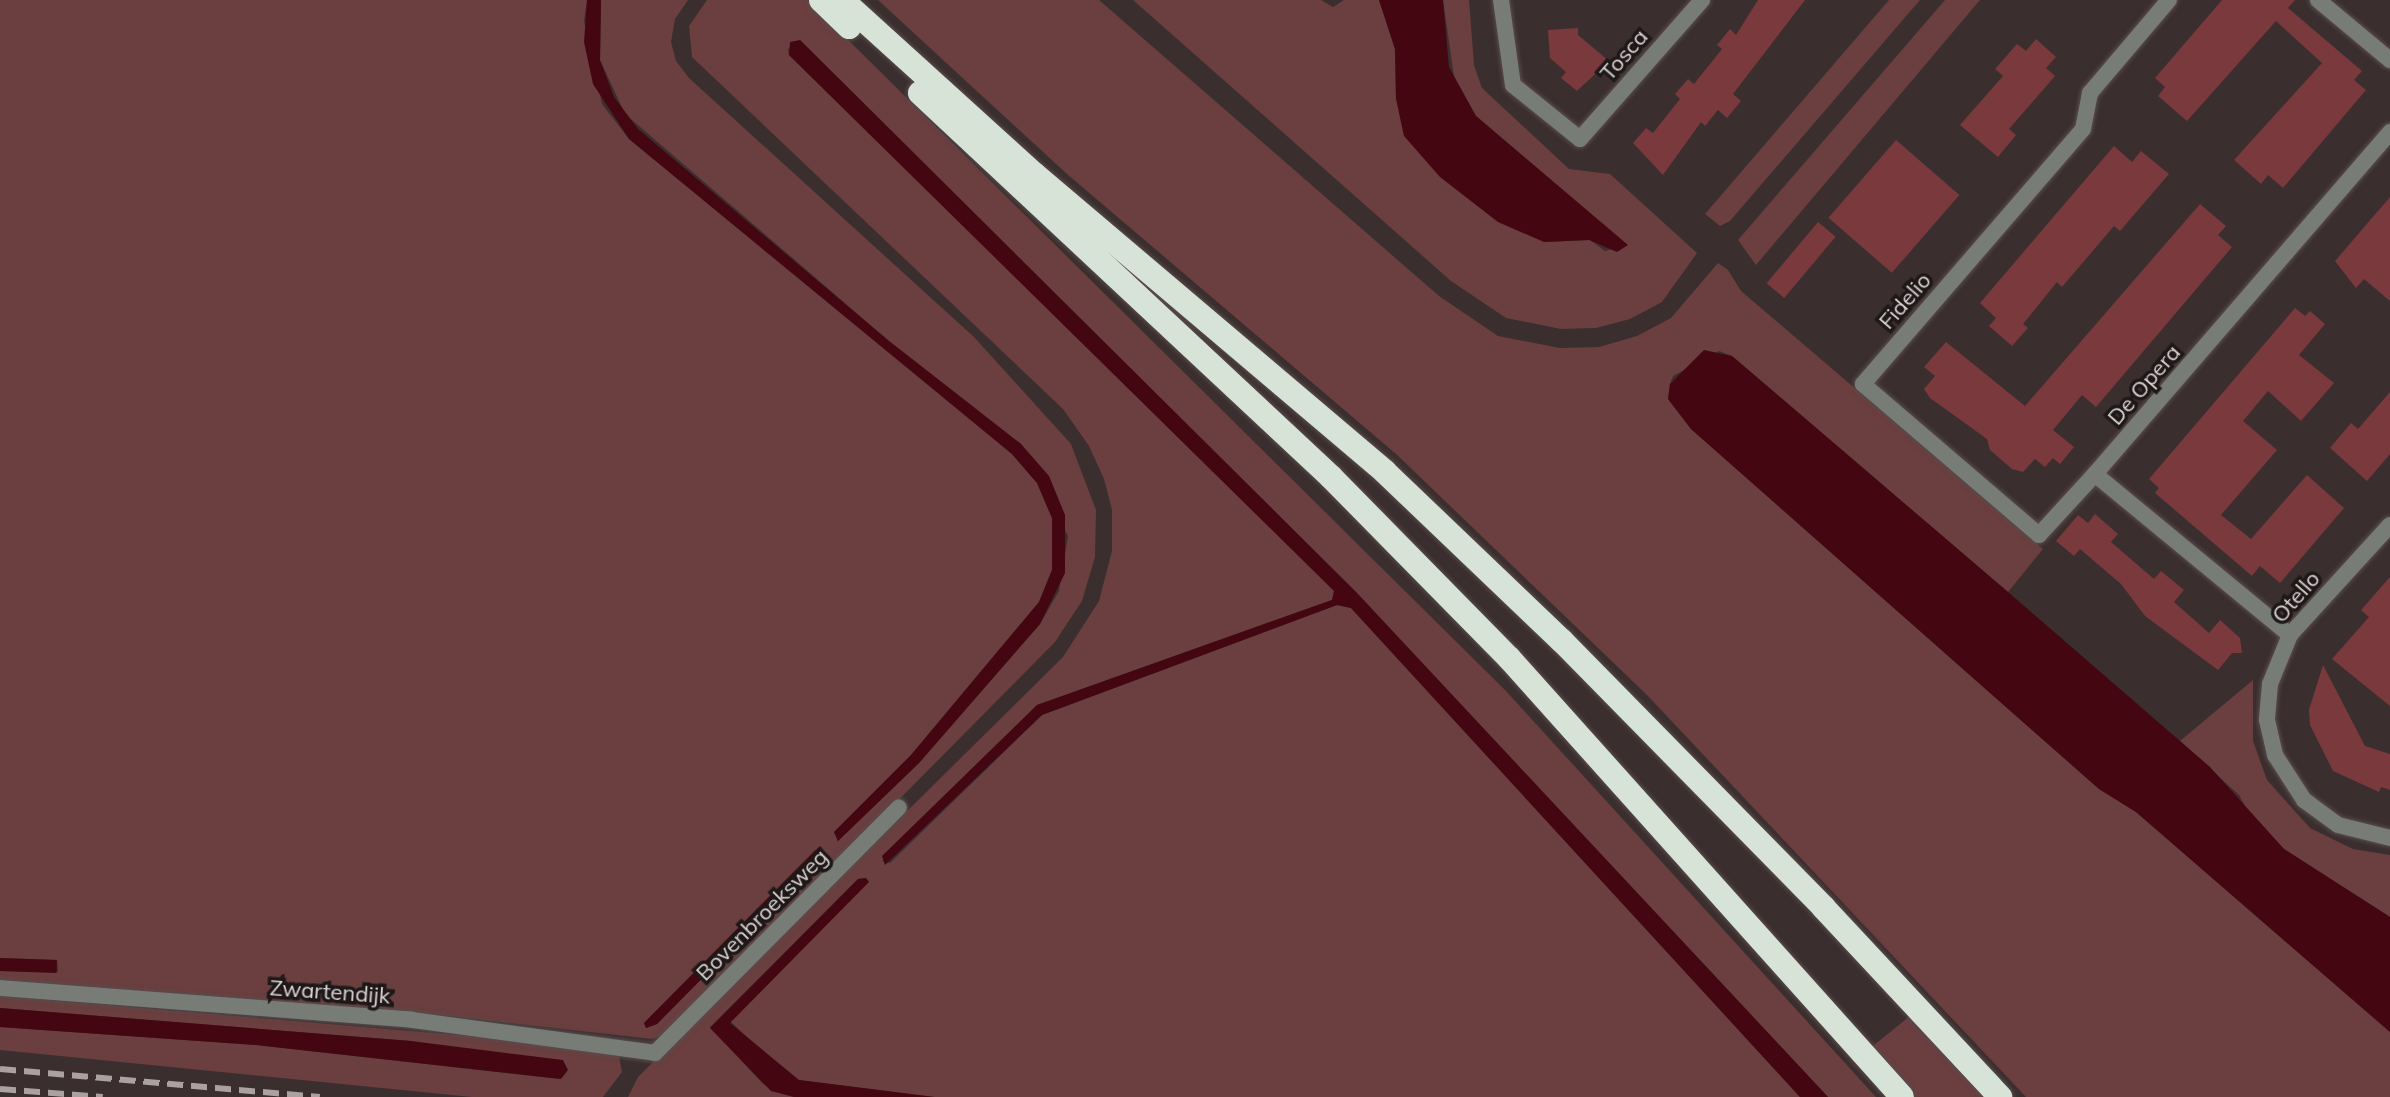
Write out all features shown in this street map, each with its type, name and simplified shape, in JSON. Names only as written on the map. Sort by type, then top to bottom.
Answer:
[{"type":"highway","points":[[821,0],[1364,511],[1509,658],[1902,1097]]},
{"type":"highway","points":[[842,0],[1034,174],[1385,472],[1562,641],[1823,907],[2000,1097]]},
{"type":"street","name":"Tosca","points":[[1501,0],[1513,85],[1580,139],[1702,0]]},
{"type":"street","name":"Fidelio","points":[[2095,474],[2039,535],[1863,384],[2083,129],[2090,93],[2169,0]]},
{"type":"street","points":[[2318,0],[2390,60]]},
{"type":"street","name":"De Opera","points":[[2095,474],[2390,132]]},
{"type":"street","points":[[2095,474],[2290,635]]},
{"type":"street","name":"Otello","points":[[2390,525],[2290,635],[2276,663],[2267,702],[2270,737],[2283,771],[2304,800],[2338,825],[2390,838]]},
{"type":"street","name":"Bovenbroeksweg","points":[[655,1053],[899,807]]},
{"type":"street","name":"Zwartendijk","points":[[0,988],[412,1020],[655,1053]]},
{"type":"shaded area","points":[[0,0],[587,0],[584,21],[602,104],[629,139],[1012,454],[1037,483],[1052,518],[1052,570],[1039,602],[911,755],[834,832],[838,841],[919,763],[1040,624],[1059,591],[1068,536],[1021,444],[889,341],[625,114],[600,60],[601,0],[688,0],[675,19],[671,42],[676,61],[689,78],[974,337],[1071,444],[1096,510],[1095,557],[1082,601],[1055,642],[668,1033],[652,1039],[440,1015],[0,982],[0,971],[58,972],[57,960],[0,958]],"holes":[[[815,850],[823,855],[657,1024],[646,1028],[644,1023]]]},
{"type":"shaded area","points":[[587,0],[601,0],[600,60],[614,97],[638,129],[889,341],[1021,444],[1049,476],[1065,515],[1065,573],[1040,624],[919,763],[838,841],[834,832],[911,755],[1039,602],[1052,570],[1052,518],[1037,483],[1012,454],[629,139],[593,84],[584,42]]},
{"type":"shaded area","points":[[707,0],[807,0],[823,15],[1506,691],[1876,1097],[1828,1097],[1356,592],[800,40],[788,49],[789,55],[1335,591],[1332,600],[1037,705],[882,861],[890,863],[1042,715],[1337,605],[1351,608],[1800,1097],[935,1097],[799,1080],[787,1075],[730,1021],[868,882],[865,878],[858,879],[710,1027],[763,1084],[794,1097],[628,1097],[638,1077],[1063,657],[1099,601],[1112,551],[1112,510],[1104,479],[1089,446],[1063,409],[692,57],[689,26]]},
{"type":"shaded area","points":[[878,0],[1099,0],[1439,296],[1498,336],[1560,348],[1599,347],[1637,336],[1671,318],[1718,263],[1728,270],[1741,291],[2043,549],[2008,592],[1732,356],[1719,351],[1673,376],[1670,384],[1668,399],[1691,429],[2099,789],[2136,812],[2390,1032],[2390,1097],[2026,1097],[1647,695],[1396,454],[1067,174]]},
{"type":"shaded area","points":[[1133,0],[1321,0],[1333,7],[1344,0],[1379,0],[1395,49],[1396,99],[1544,242],[1590,240],[1605,251],[1627,245],[1476,116],[1455,84],[1443,0],[1469,0],[1474,65],[1482,88],[1569,169],[1610,174],[1697,253],[1662,302],[1630,319],[1596,328],[1561,329],[1506,318],[1451,281]]},
{"type":"shaded area","points":[[1379,0],[1443,0],[1449,67],[1476,116],[1628,245],[1617,252],[1589,240],[1544,242],[1498,222],[1440,177],[1404,136],[1396,99],[1395,49]]},
{"type":"shaded area","points":[[1889,0],[1920,0],[1730,221],[1720,226],[1705,214]]},
{"type":"shaded area","points":[[1945,0],[1980,0],[1756,265],[1738,240]]},
{"type":"shaded area","points":[[800,40],[1356,592],[1828,1097],[1800,1097],[1351,608],[1337,605],[1042,715],[885,865],[882,856],[1037,705],[1332,600],[1334,591],[789,55],[790,42]]},
{"type":"shaded area","points":[[1704,350],[1732,356],[2008,592],[2210,767],[2284,849],[2390,917],[2390,1032],[2136,812],[2099,789],[1691,429],[1668,399],[1670,384]]},
{"type":"shaded area","points":[[2253,680],[2253,741],[2267,780],[2310,828],[2353,849],[2390,855],[2390,917],[2284,849],[2250,815],[2239,795],[2180,741]]},
{"type":"shaded area","points":[[820,846],[823,856],[657,1024],[646,1028],[644,1023]]},
{"type":"shaded area","points":[[866,878],[869,882],[730,1023],[799,1080],[934,1097],[794,1097],[771,1091],[710,1028],[858,879]]},
{"type":"shaded area","points":[[0,958],[57,960],[57,973],[0,971]]},
{"type":"shaded area","points":[[0,996],[540,1042],[619,1056],[622,1072],[603,1097],[472,1097],[0,1050],[0,1027],[256,1045],[560,1079],[411,1041],[0,1008]]},
{"type":"shaded area","points":[[0,1008],[411,1041],[563,1060],[568,1070],[561,1079],[256,1045],[0,1027]]},
{"type":"shaded area","points":[[1910,1016],[1983,1097],[1913,1097],[1869,1049]]},
{"type":"building","points":[[1758,0],[1805,0],[1733,94],[1741,101],[1727,118],[1718,110],[1705,126],[1701,122],[1663,175],[1633,143],[1646,128],[1653,133],[1680,99],[1675,94],[1688,79],[1694,84],[1722,49],[1717,45],[1730,29],[1736,35]]},
{"type":"building","points":[[2222,0],[2295,0],[2288,8],[2362,71],[2354,80],[2366,90],[2283,188],[2268,175],[2261,184],[2234,160],[2322,63],[2276,21],[2187,121],[2158,96],[2165,87],[2155,78]]},
{"type":"building","points":[[1578,28],[1578,35],[1609,61],[1577,91],[1561,78],[1566,72],[1550,58],[1548,30]]},
{"type":"building","points":[[2036,39],[2056,57],[2046,68],[2055,76],[2009,129],[2016,135],[1998,157],[1960,125],[2003,76],[1995,69],[2017,44],[2026,51]]},
{"type":"building","points":[[1896,140],[1959,195],[1892,273],[1828,218]]},
{"type":"building","points":[[2114,146],[2132,162],[2141,151],[2169,174],[2120,231],[2114,226],[2062,287],[2057,282],[2023,324],[2028,328],[2012,346],[1989,326],[1996,318],[1980,303]]},
{"type":"building","points":[[2390,197],[2390,301],[2364,279],[2356,288],[2335,261]]},
{"type":"building","points":[[2200,204],[2226,226],[2218,235],[2232,247],[2096,407],[2082,395],[2053,430],[2074,447],[2060,464],[2053,458],[2045,467],[2035,459],[2023,472],[2012,469],[1990,450],[1987,439],[1930,398],[1924,389],[1935,376],[1924,367],[1946,342],[2025,406]]},
{"type":"building","points":[[1818,222],[1836,237],[1784,298],[1767,283]]},
{"type":"building","points":[[2295,308],[2305,316],[2310,311],[2325,324],[2299,355],[2334,383],[2301,421],[2268,391],[2243,421],[2277,450],[2221,515],[2251,539],[2307,475],[2344,508],[2280,583],[2260,566],[2252,576],[2155,493],[2159,488],[2149,479]]},
{"type":"building","points":[[2390,392],[2390,454],[2367,481],[2330,448],[2351,423],[2358,429]]},
{"type":"building","points":[[2095,514],[2118,534],[2111,542],[2154,579],[2161,571],[2184,590],[2174,602],[2209,633],[2220,620],[2240,638],[2242,653],[2232,653],[2218,670],[2145,616],[2121,584],[2080,549],[2074,556],[2056,541],[2078,515],[2088,523]]},
{"type":"building","points":[[2390,577],[2390,706],[2332,659],[2369,617],[2361,610]]},
{"type":"building","points":[[2323,665],[2365,746],[2390,754],[2390,790],[2381,787],[2379,792],[2333,771],[2310,725],[2309,710]]},
{"type":"railway","points":[[0,1069],[320,1097]]},
{"type":"railway","points":[[0,1089],[103,1097]]}]
